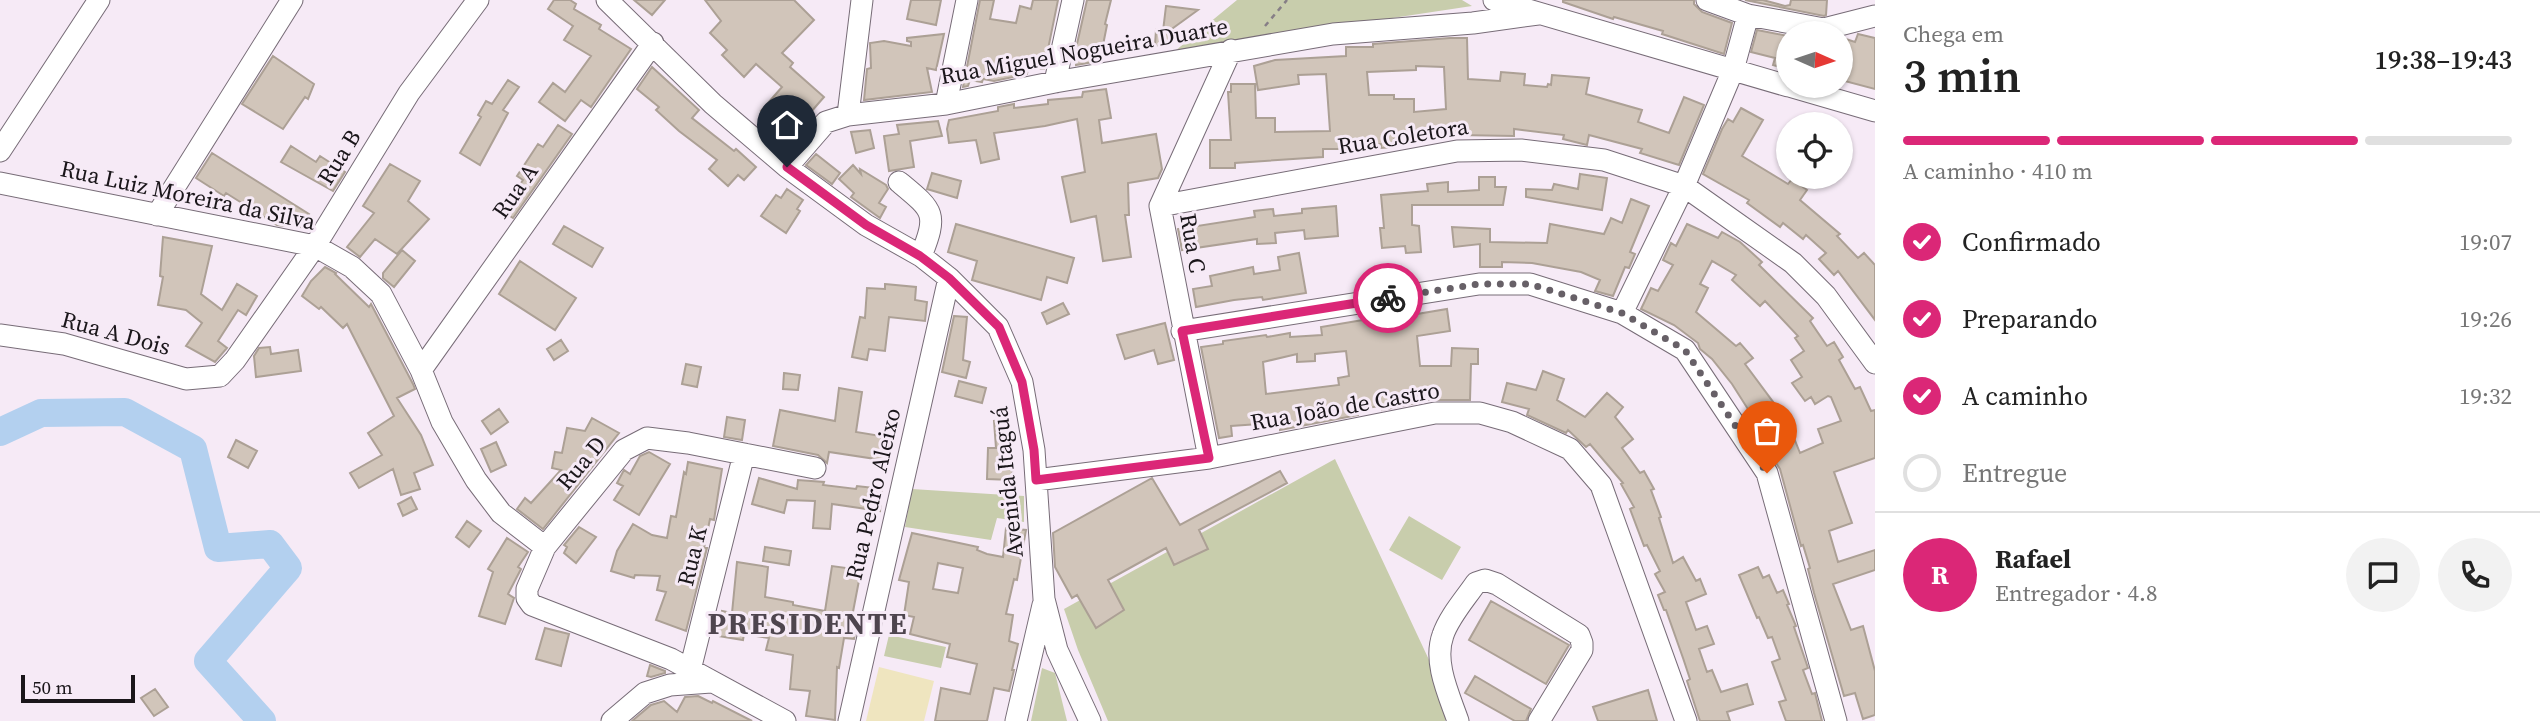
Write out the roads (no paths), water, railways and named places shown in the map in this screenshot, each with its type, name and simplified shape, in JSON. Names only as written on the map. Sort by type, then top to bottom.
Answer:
[{"type":"street","points":[[0,151],[99,0]]},
{"type":"street","points":[[157,215],[292,0]]},
{"type":"street","name":"Rua B","points":[[220,376],[235,360],[315,246],[410,93],[478,0]]},
{"type":"street","name":"Avenida Itaguá","points":[[607,0],[713,104],[787,167],[866,225],[920,256],[949,278],[999,327],[1022,382],[1034,450],[1044,599],[1057,650],[1090,721]]},
{"type":"street","points":[[848,115],[862,0]]},
{"type":"street","points":[[946,104],[967,0]]},
{"type":"street","points":[[1055,82],[1073,0]]},
{"type":"street","points":[[1494,0],[1776,82]]},
{"type":"street","points":[[1707,0],[1748,15],[1824,29],[1875,16]]},
{"type":"street","name":"Rua Miguel Nogueira Duarte","points":[[787,167],[826,122],[848,115],[946,104],[1231,50],[1333,34],[1474,23],[1538,14]]},
{"type":"street","points":[[1622,313],[1684,186],[1733,70],[1748,15]]},
{"type":"street","name":"Rua A","points":[[421,370],[653,43]]},
{"type":"street","name":"Rua C","points":[[1209,458],[1182,331],[1160,206],[1231,50]]},
{"type":"street","points":[[1830,98],[1875,111]]},
{"type":"street","name":"Rua Coletora","points":[[1160,206],[1457,151],[1521,150],[1604,160],[1684,186],[1793,263],[1826,296],[1875,363]]},
{"type":"street","points":[[899,182],[927,205],[933,226],[920,256]]},
{"type":"street","name":"Rua Luiz Moreira da Silva","points":[[0,183],[315,246],[352,267],[381,294],[421,370],[442,422],[476,480],[501,513],[545,547]]},
{"type":"street","name":"Rua Pedro Aleixo","points":[[849,721],[949,278]]},
{"type":"street","points":[[1182,331],[1479,284],[1530,284],[1622,313],[1685,350],[1767,473],[1836,721]]},
{"type":"street","name":"Rua A Dois","points":[[0,335],[64,344],[186,379],[220,376]]},
{"type":"street","name":"Rua João de Castro","points":[[1036,480],[1209,458],[1436,413],[1480,413],[1512,422],[1570,449],[1601,485],[1686,721]]},
{"type":"street","name":"Rua D","points":[[690,670],[671,659],[532,606],[527,598],[527,589],[545,547],[624,450],[647,438],[688,443],[815,468]]},
{"type":"street","name":"Rua K","points":[[690,670],[744,454]]},
{"type":"street","points":[[1458,721],[1443,675],[1440,653],[1443,634],[1476,583],[1485,580],[1497,584],[1578,635],[1582,643],[1582,650],[1539,721]]},
{"type":"street","points":[[1016,721],[1044,599]]},
{"type":"street","points":[[690,670],[785,721]]},
{"type":"street","points":[[612,721],[645,694],[670,685],[711,682]]},
{"type":"waterway","points":[[0,432],[41,413],[125,412],[193,449],[218,548],[270,544],[288,568],[208,661],[262,721]]},
{"type":"district","name":"PRESIDENTE","points":[[808,624]]}]
